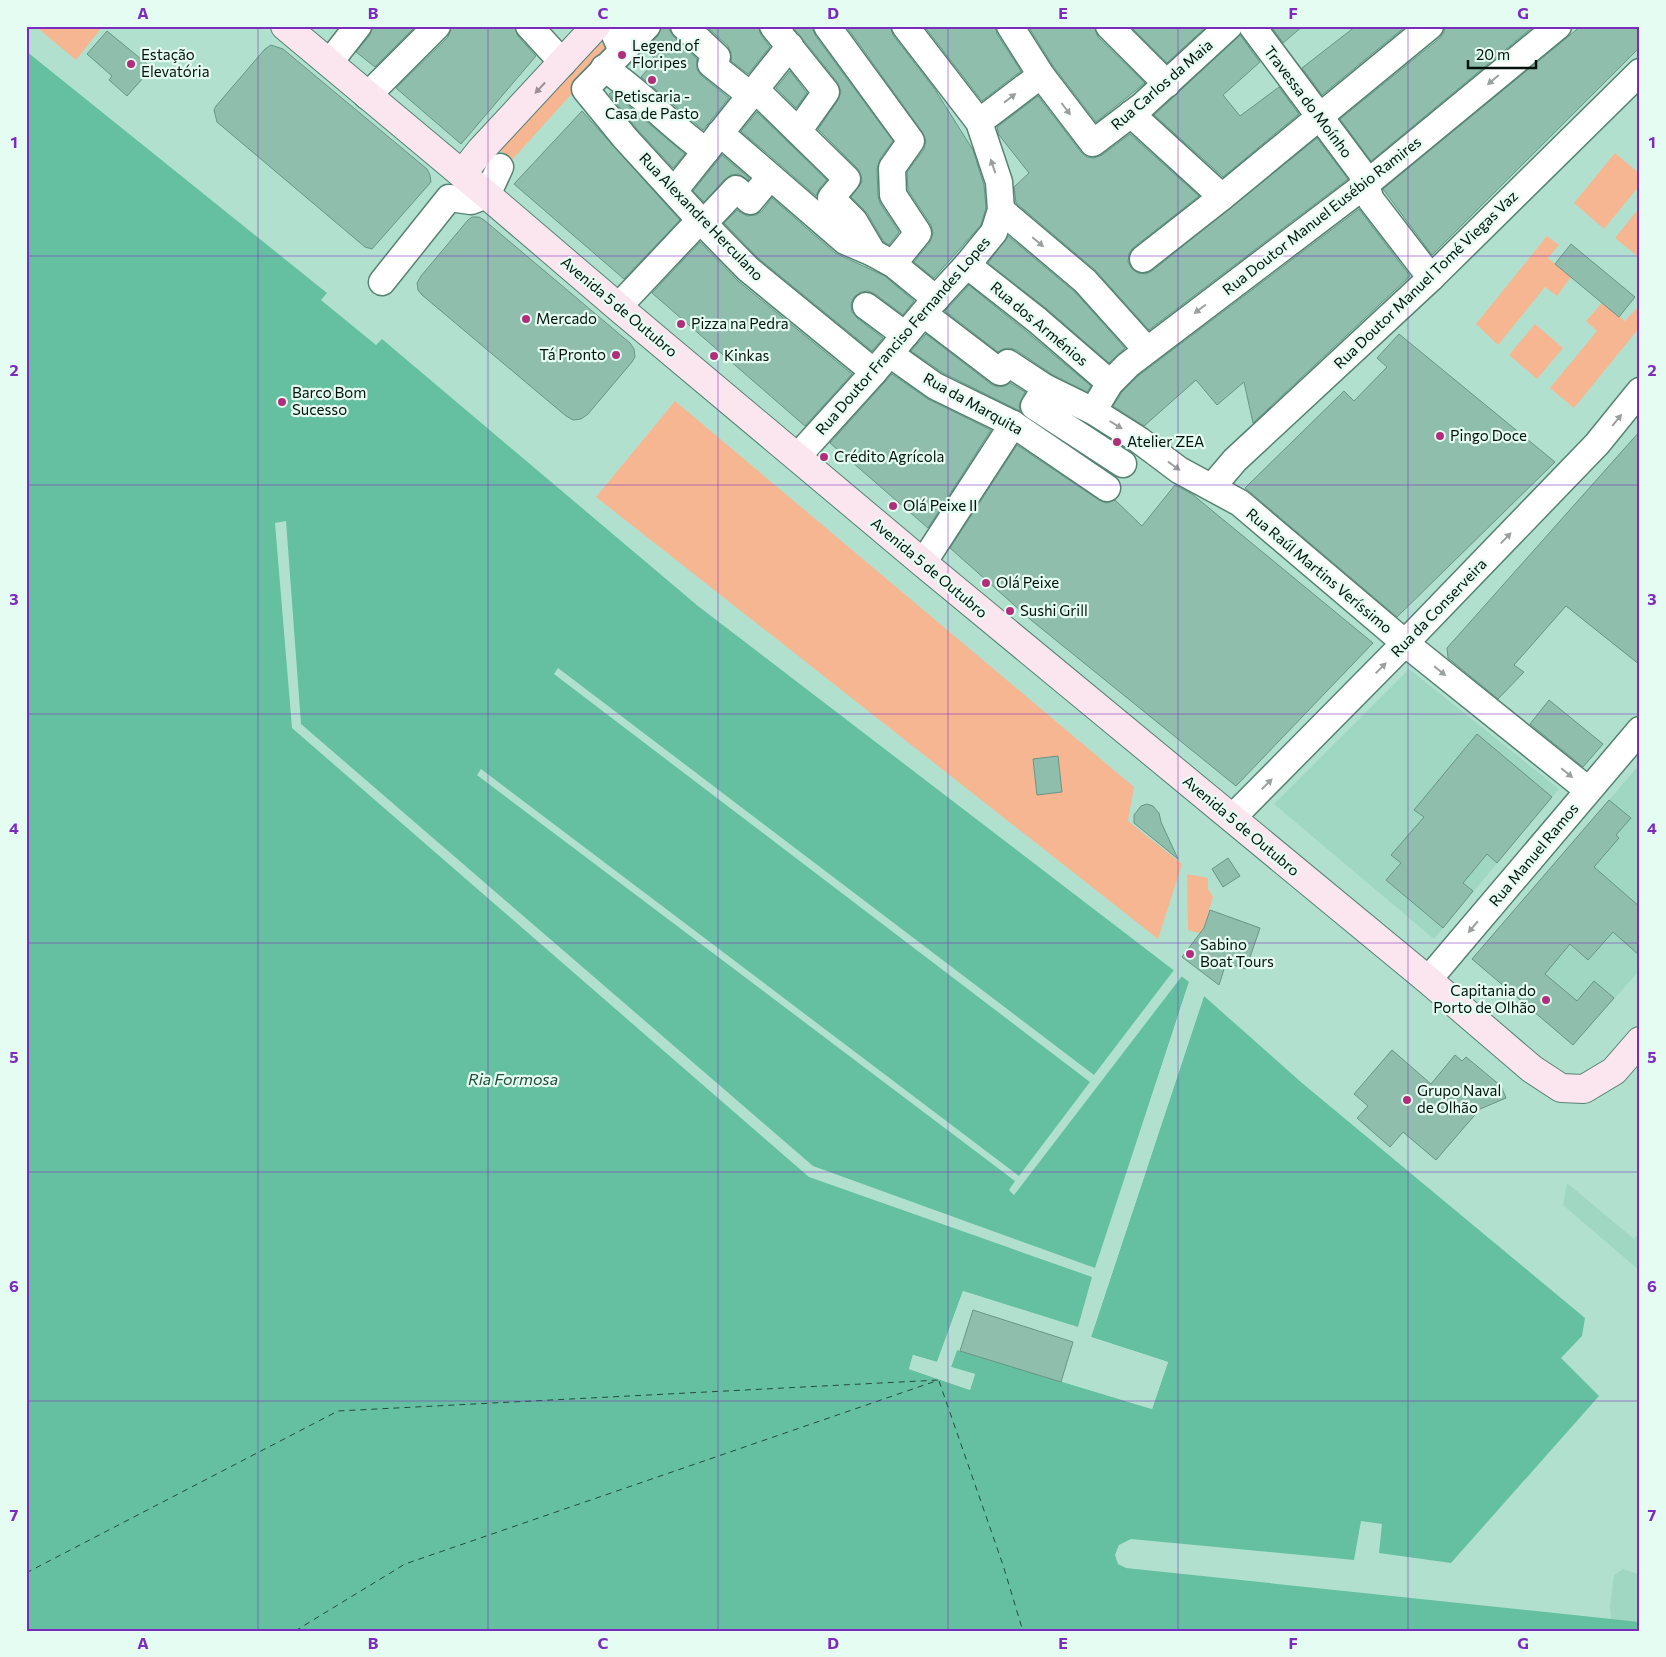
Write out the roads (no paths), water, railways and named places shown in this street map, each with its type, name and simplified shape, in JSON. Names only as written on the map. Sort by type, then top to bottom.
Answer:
[{"type":"main road","name":"Avenida 5 de Outubro","points":[[284,26],[923,563],[1428,980],[1532,1069],[1561,1088],[1584,1088],[1614,1071],[1640,1041]]},
{"type":"main road","points":[[462,174],[481,150],[596,26]]},
{"type":"street","points":[[329,63],[358,26]]},
{"type":"street","points":[[367,96],[437,26]]},
{"type":"street","points":[[529,26],[563,63]]},
{"type":"street","points":[[611,26],[613,59],[641,97],[687,138],[713,142],[770,177],[845,242],[883,258]]},
{"type":"street","points":[[613,59],[647,26]]},
{"type":"street","points":[[684,26],[717,57],[711,64],[753,92],[799,130],[847,179],[831,198],[854,221],[883,258],[930,306]]},
{"type":"street","points":[[774,26],[826,92],[799,130]]},
{"type":"street","points":[[905,26],[978,122],[999,182],[1001,210],[1085,281],[1147,350]]},
{"type":"street","points":[[978,122],[1041,74],[1010,26]]},
{"type":"street","points":[[1109,26],[1167,84]]},
{"type":"street","name":"Rua Carlos da Maia","points":[[1041,74],[1093,142],[1167,84],[1229,26]]},
{"type":"street","name":"Travessa do Moínho","points":[[1252,26],[1360,172],[1371,200],[1431,278]]},
{"type":"street","points":[[1143,259],[1222,197],[1430,26]]},
{"type":"street","name":"Rua Doutor Manuel Eusébio Ramires","points":[[1093,411],[1110,383],[1128,365],[1365,185],[1558,26]]},
{"type":"street","points":[[808,69],[834,35],[910,141],[892,168],[893,195],[918,233],[883,258]]},
{"type":"street","points":[[674,191],[790,46]]},
{"type":"street","name":"Rua Alexandre Herculano","points":[[613,59],[584,89],[625,138],[702,222],[748,269],[890,354]]},
{"type":"street","name":"Rua Doutor Manuel Tomé Viegas Vaz","points":[[1212,486],[1235,460],[1431,278],[1640,72]]},
{"type":"street","points":[[1131,114],[1222,197]]},
{"type":"street","points":[[382,282],[449,198],[471,201],[487,195],[500,167]]},
{"type":"street","points":[[618,307],[736,189],[750,201],[770,177]]},
{"type":"street","name":"Rua Doutor Franciso Fernandes Lopes","points":[[797,457],[967,265],[994,232],[1001,210]]},
{"type":"street","name":"Rua dos Arménios","points":[[967,265],[1037,320],[1110,383]]},
{"type":"street","points":[[866,306],[890,354]]},
{"type":"street","name":"Rua Raúl Martins Veríssimo","points":[[930,306],[1000,372],[1008,364],[1046,388],[1093,411],[1139,440],[1179,470],[1212,486],[1240,503],[1405,643],[1588,790]]},
{"type":"street","name":"Rua da Marquita","points":[[890,354],[935,386],[1013,424],[1106,488]]},
{"type":"street","points":[[1046,388],[1034,406],[1123,464]]},
{"type":"street","name":"Rua da Conserveira","points":[[1232,818],[1405,643],[1597,444],[1640,391]]},
{"type":"street","points":[[923,563],[1013,424]]},
{"type":"street","name":"Rua Manuel Ramos","points":[[1428,980],[1640,730]]},
{"type":"water","name":"Ria Formosa","points":[[26,51],[327,293],[321,300],[376,345],[382,339],[698,606],[1189,982],[1078,1328],[963,1291],[937,1362],[913,1355],[909,1369],[970,1390],[975,1374],[951,1367],[957,1350],[1152,1409],[1168,1362],[1091,1337],[1204,996],[1302,1083],[1585,1318],[1582,1336],[1561,1358],[1599,1396],[1451,1563],[1379,1553],[1382,1524],[1361,1521],[1354,1560],[1131,1539],[1119,1545],[1115,1555],[1118,1564],[1126,1568],[1640,1622],[1640,1631],[26,1631]]},
{"type":"place","name":"Legend of Floripes","points":[[622,55]]},
{"type":"place","name":"Estação Elevatória","points":[[131,64]]},
{"type":"place","name":"Petiscaria - Casa de Pasto","points":[[652,80]]},
{"type":"place","name":"Mercado","points":[[526,319]]},
{"type":"place","name":"Pizza na Pedra","points":[[681,324]]},
{"type":"place","name":"Tá Pronto","points":[[616,355]]},
{"type":"place","name":"Kinkas","points":[[714,356]]},
{"type":"place","name":"Barco Bom Sucesso","points":[[282,402]]},
{"type":"place","name":"Pingo Doce","points":[[1440,436]]},
{"type":"place","name":"Atelier ZEA","points":[[1117,442]]},
{"type":"place","name":"Crédito Agrícola","points":[[824,457]]},
{"type":"place","name":"Olá Peixe II","points":[[893,506]]},
{"type":"place","name":"Olá Peixe","points":[[986,583]]},
{"type":"place","name":"Sushi Grill","points":[[1010,611]]},
{"type":"place","name":"Sabino Boat Tours","points":[[1190,954]]},
{"type":"place","name":"Capitania do Porto de Olhão","points":[[1546,1000]]},
{"type":"place","name":"Grupo Naval de Olhão","points":[[1407,1100]]}]
